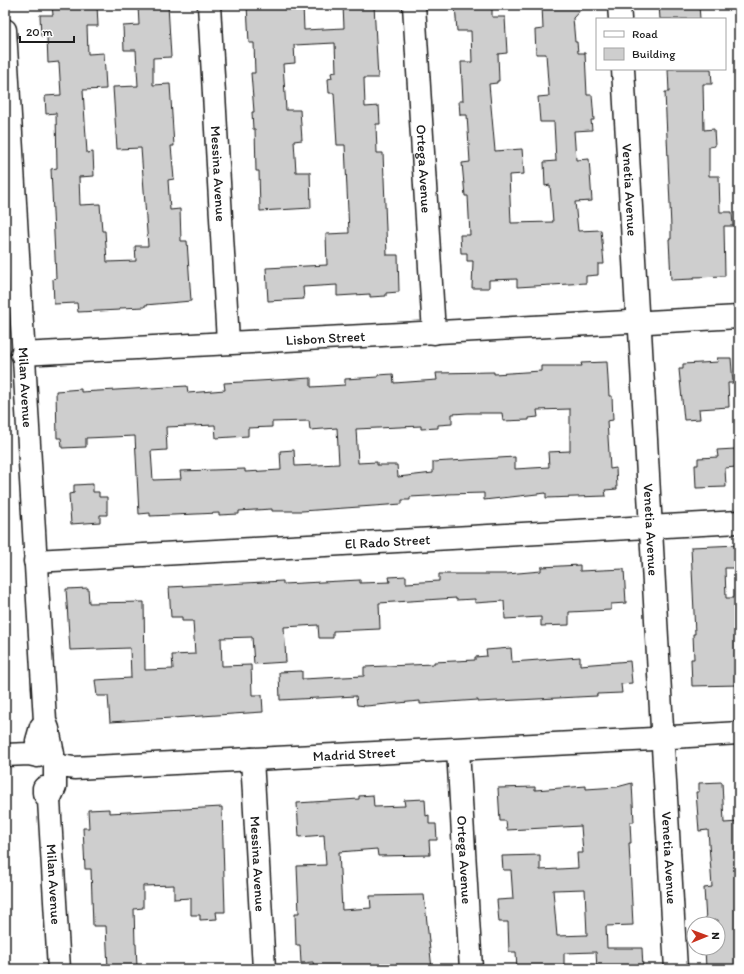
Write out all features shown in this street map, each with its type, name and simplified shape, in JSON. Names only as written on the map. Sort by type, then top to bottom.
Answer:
[{"type":"street","name":"Messina Avenue","points":[[209,5],[228,342]]},
{"type":"street","name":"Ortega Avenue","points":[[414,5],[434,333]]},
{"type":"street","points":[[619,5],[620,18]]},
{"type":"street","name":"Milan Avenue","points":[[5,30],[22,354],[45,721],[39,732],[37,741],[47,761],[44,793],[49,800],[59,969]]},
{"type":"street","name":"Venetia Avenue","points":[[623,70],[676,969]]},
{"type":"street","name":"Lisbon Street","points":[[22,354],[228,342],[739,317]]},
{"type":"street","name":"El Rado Street","points":[[35,561],[739,522]]},
{"type":"street","name":"Madrid Street","points":[[5,755],[29,754],[47,761],[74,768],[458,750],[739,733]]},
{"type":"street","name":"Ortega Avenue","points":[[458,750],[471,969]]},
{"type":"street","name":"Messina Avenue","points":[[252,759],[264,969]]},
{"type":"building","points":[[52,5],[97,5],[98,26],[87,26],[88,54],[104,53],[106,89],[83,90],[87,153],[93,152],[94,176],[79,177],[80,205],[100,204],[102,231],[105,231],[107,262],[136,261],[135,246],[148,246],[141,148],[117,149],[113,87],[138,86],[136,50],[124,50],[123,26],[139,25],[138,5],[168,5],[171,57],[153,58],[153,85],[170,84],[174,146],[171,146],[174,179],[168,180],[170,210],[180,209],[181,241],[187,241],[191,301],[145,305],[145,307],[120,308],[120,310],[78,312],[77,303],[54,304],[53,279],[56,278],[51,169],[57,168],[56,113],[46,114],[45,96],[61,95],[59,62],[48,63],[47,36],[41,36],[40,15],[53,15]]},
{"type":"building","points":[[247,5],[303,5],[304,30],[344,28],[343,5],[374,5],[378,78],[364,78],[365,107],[379,106],[380,124],[376,124],[377,153],[383,153],[387,255],[398,255],[399,292],[386,293],[386,296],[370,297],[370,294],[337,296],[337,285],[303,287],[304,299],[268,301],[266,268],[327,265],[326,234],[349,233],[345,145],[337,145],[334,93],[329,93],[328,79],[332,78],[331,73],[336,72],[335,43],[294,45],[295,63],[283,64],[286,110],[300,110],[302,140],[294,141],[296,172],[310,172],[311,208],[260,211],[259,171],[256,171],[255,129],[253,129],[252,112],[254,112],[251,73],[255,73],[254,43],[249,43]]},
{"type":"building","points":[[455,5],[492,5],[492,17],[505,17],[507,53],[498,54],[499,81],[497,81],[497,83],[489,84],[495,151],[522,149],[524,174],[509,175],[511,223],[553,222],[550,185],[545,186],[544,162],[556,161],[554,122],[540,122],[538,97],[549,96],[546,54],[536,54],[535,30],[543,29],[542,5],[585,5],[573,18],[575,42],[577,42],[578,53],[585,53],[587,95],[592,95],[594,120],[591,120],[592,130],[574,131],[576,160],[589,159],[592,201],[575,202],[578,231],[601,230],[604,264],[598,264],[598,275],[586,276],[586,283],[517,287],[517,279],[489,280],[489,288],[472,288],[473,261],[467,261],[467,253],[461,253],[460,235],[470,235],[468,196],[465,196],[462,163],[470,162],[467,115],[460,115],[459,101],[463,101],[461,62],[472,62],[471,31],[457,31]]},
{"type":"building","points":[[659,5],[699,5],[700,18],[660,18]]},
{"type":"building","points":[[668,70],[711,70],[712,84],[703,84],[704,130],[714,129],[715,146],[709,147],[709,176],[719,176],[720,212],[732,212],[733,226],[724,226],[725,276],[694,277],[694,279],[671,280],[669,239],[671,239],[671,227],[665,92],[669,92]]},
{"type":"building","points":[[717,358],[731,358],[733,383],[728,383],[729,407],[699,409],[700,419],[684,420],[679,369],[683,369],[683,364],[718,362]]},
{"type":"building","points":[[607,362],[609,396],[612,396],[613,420],[607,421],[610,469],[616,468],[617,489],[605,490],[606,496],[546,498],[546,493],[484,500],[484,493],[447,494],[410,497],[410,500],[402,500],[402,504],[302,511],[272,511],[272,509],[239,511],[239,514],[219,515],[219,513],[150,516],[150,513],[139,514],[135,436],[86,438],[86,447],[62,448],[61,438],[57,438],[56,391],[81,389],[81,392],[187,386],[188,393],[225,390],[224,383],[311,378],[311,387],[345,385],[345,379],[378,377],[378,375],[393,374],[394,383],[437,380],[436,373],[494,372],[494,374],[541,371],[541,366],[582,366],[581,363]],"holes":[[[570,409],[570,451],[548,452],[549,467],[515,469],[515,457],[433,462],[433,473],[398,477],[397,465],[377,465],[377,462],[358,463],[356,429],[421,426],[421,429],[438,428],[438,425],[452,424],[452,414],[468,413],[502,413],[503,421],[529,420],[529,418],[538,417],[537,410]],[[309,421],[310,430],[337,428],[339,464],[295,466],[294,450],[280,451],[281,470],[245,472],[245,469],[180,471],[181,479],[153,480],[151,451],[167,450],[166,427],[215,425],[216,438],[248,436],[248,428],[272,427],[272,422]]]},
{"type":"building","points":[[735,449],[736,467],[725,468],[726,487],[696,488],[695,465],[698,465],[698,458],[718,457],[717,450]]},
{"type":"building","points":[[93,484],[93,492],[99,492],[99,497],[107,497],[107,515],[100,515],[100,522],[71,524],[69,494],[74,493],[74,485]]},
{"type":"building","points":[[739,545],[739,568],[725,568],[726,598],[737,598],[739,624],[739,685],[692,686],[691,659],[694,659],[693,634],[695,634],[691,547]]},
{"type":"building","points":[[580,565],[580,571],[624,569],[626,603],[611,604],[611,610],[569,612],[569,625],[541,626],[541,617],[505,619],[504,601],[475,603],[475,599],[456,600],[456,598],[379,603],[380,629],[333,631],[333,638],[319,638],[318,625],[284,627],[286,662],[254,664],[252,637],[221,638],[222,666],[251,665],[252,695],[262,695],[263,712],[110,722],[108,696],[97,696],[95,680],[131,678],[130,648],[70,650],[66,589],[88,588],[89,603],[144,602],[145,670],[173,669],[172,655],[195,654],[193,621],[182,621],[182,617],[171,617],[169,587],[283,581],[283,584],[360,580],[360,583],[390,582],[389,577],[406,576],[406,583],[439,581],[439,574],[507,574],[541,571],[541,567]]},
{"type":"building","points":[[511,648],[512,662],[580,657],[580,665],[630,661],[632,683],[621,684],[622,693],[597,694],[597,696],[478,702],[478,700],[420,704],[420,701],[366,706],[357,705],[356,696],[280,700],[279,672],[302,671],[302,679],[364,676],[364,667],[434,664],[434,662],[475,660],[475,657],[487,656],[486,650]]},
{"type":"building","points":[[722,782],[724,823],[739,822],[739,969],[706,969],[705,956],[726,956],[726,916],[706,916],[704,888],[712,887],[708,830],[699,831],[696,792],[699,792],[699,783]]},
{"type":"building","points":[[632,783],[634,822],[630,822],[631,843],[629,843],[633,925],[606,926],[607,948],[642,948],[643,969],[597,969],[596,952],[564,953],[564,969],[517,969],[516,952],[509,952],[508,922],[499,922],[497,900],[513,899],[511,870],[503,870],[502,856],[540,855],[540,870],[578,868],[577,853],[583,853],[581,826],[507,830],[506,821],[500,821],[498,788],[535,787],[535,790],[586,786],[586,789],[617,787]],"holes":[[[585,889],[587,935],[557,936],[553,890]]]},
{"type":"building","points":[[373,795],[374,807],[405,806],[404,800],[425,799],[426,816],[429,815],[429,824],[436,824],[437,840],[429,840],[430,855],[378,856],[377,849],[339,852],[342,910],[371,908],[370,896],[424,895],[432,969],[314,969],[313,962],[301,963],[300,945],[296,945],[295,913],[299,913],[297,866],[326,865],[324,835],[299,837],[297,803],[359,799],[359,796]]},
{"type":"building","points":[[222,807],[225,912],[216,912],[217,919],[200,920],[200,915],[191,915],[191,898],[174,899],[174,885],[143,886],[143,908],[134,909],[137,967],[134,967],[134,969],[108,969],[106,926],[93,926],[91,869],[85,869],[83,828],[89,828],[88,810],[109,809],[109,813]]}]
